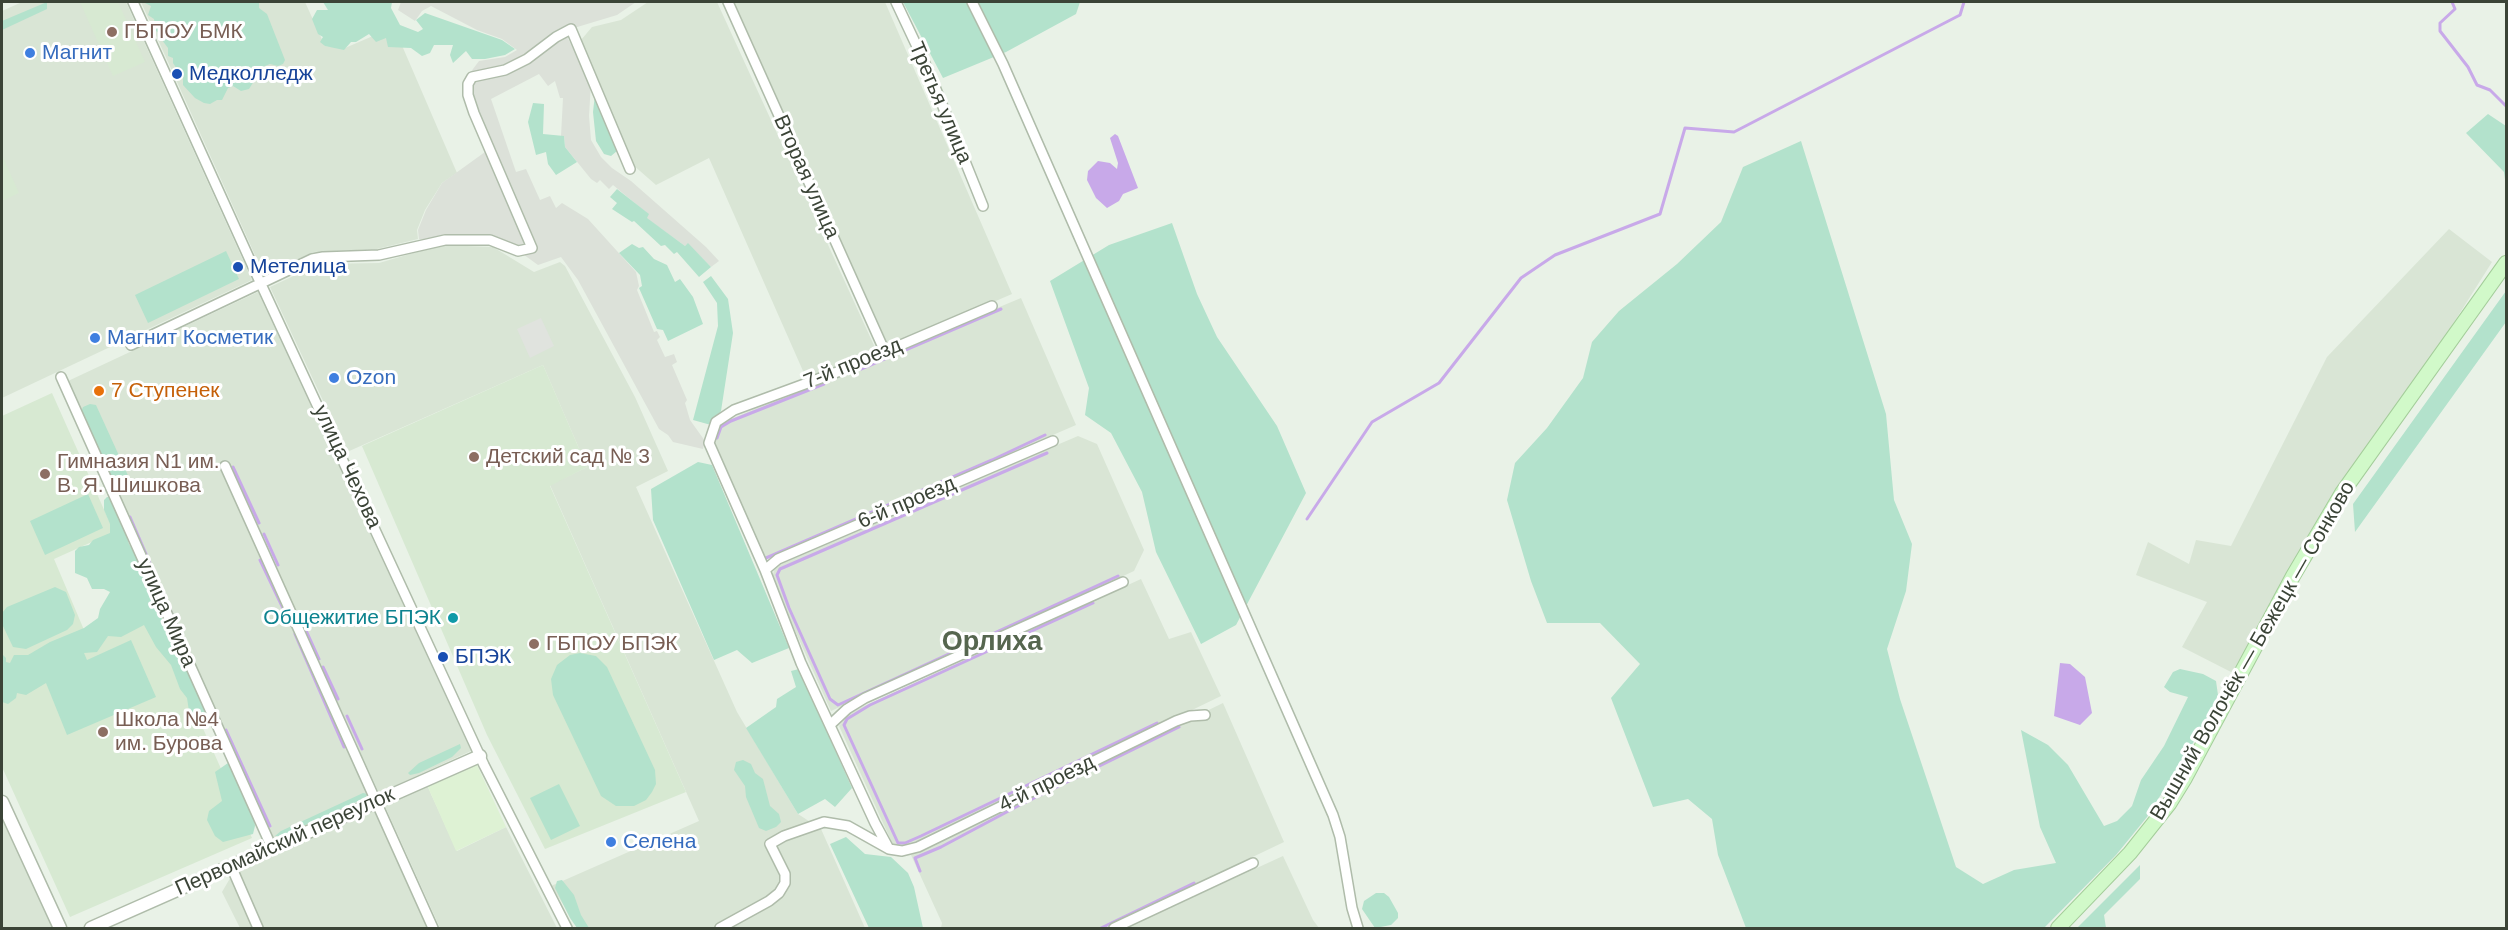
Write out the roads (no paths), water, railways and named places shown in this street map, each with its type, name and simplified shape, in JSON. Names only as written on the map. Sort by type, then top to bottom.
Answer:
[{"type":"main road","name":"Вышний Волочёк — Бежецк — Сонково","points":[[2058,928],[2141,841],[2173,798],[2293,576],[2342,493],[2506,263]]},
{"type":"street","name":"улица Чехова","points":[[133,2],[480,756],[567,928]]},
{"type":"street","name":"Вторая улица","points":[[728,2],[885,352]]},
{"type":"street","name":"Третья улица","points":[[896,2],[929,72],[983,206]]},
{"type":"street","points":[[972,2],[1012,86],[1333,815],[1340,837],[1352,908],[1358,928]]},
{"type":"street","points":[[131,345],[312,259],[379,255],[445,240],[490,240],[518,250],[532,248],[474,113],[468,95],[468,84],[472,77],[505,69],[527,59],[556,37],[571,30],[630,169]]},
{"type":"street","name":"7-й проезд","points":[[765,570],[709,442],[716,422],[734,410],[885,352],[992,306]]},
{"type":"street","name":"улица Мира","points":[[61,377],[272,848]]},
{"type":"street","name":"6-й проезд","points":[[765,570],[778,559],[1053,441]]},
{"type":"street","points":[[225,466],[433,928]]},
{"type":"street","points":[[765,570],[801,663],[889,849]]},
{"type":"street","points":[[831,724],[847,709],[865,698],[1123,582]]},
{"type":"street","name":"4-й проезд","points":[[889,849],[902,851],[918,847],[1176,721],[1190,716],[1205,715]]},
{"type":"street","name":"Первомайский переулок","points":[[91,928],[480,756]]},
{"type":"street","points":[[2,802],[60,928]]},
{"type":"street","points":[[720,928],[769,901],[779,892],[785,882],[785,874],[770,844],[784,836],[824,822],[848,825],[889,849]]},
{"type":"street","points":[[1114,928],[1253,863]]},
{"type":"street","points":[[231,866],[258,928]]},
{"type":"waterway","points":[[1307,519],[1372,422],[1439,383],[1521,278],[1555,255],[1660,214],[1685,128],[1734,132],[1960,15],[1964,2]]},
{"type":"waterway","points":[[2452,2],[2455,9],[2440,23],[2440,31],[2468,67],[2477,85],[2490,90],[2506,106]]},
{"type":"waterway","points":[[861,369],[1001,309]]},
{"type":"waterway","points":[[717,438],[721,427],[731,421],[824,384]]},
{"type":"waterway","points":[[766,558],[1045,435]]},
{"type":"waterway","points":[[1047,453],[780,569],[777,575],[789,608],[830,699],[838,705],[1118,576]]},
{"type":"waterway","points":[[233,467],[259,523]]},
{"type":"waterway","points":[[130,517],[175,621]]},
{"type":"waterway","points":[[264,534],[278,565]]},
{"type":"waterway","points":[[260,560],[291,625]]},
{"type":"waterway","points":[[1093,603],[870,705],[847,719],[844,725],[898,843],[905,843],[921,836],[1157,723]]},
{"type":"waterway","points":[[299,615],[319,659]]},
{"type":"waterway","points":[[295,634],[344,747]]},
{"type":"waterway","points":[[323,667],[338,699]]},
{"type":"waterway","points":[[347,716],[362,749]]},
{"type":"waterway","points":[[920,871],[915,858],[1179,727]]},
{"type":"waterway","points":[[226,730],[270,826]]},
{"type":"waterway","points":[[1101,928],[1194,883]]},
{"type":"place","name":"ГБПОУ БМК","points":[[112,32]]},
{"type":"place","name":"Магнит","points":[[30,53]]},
{"type":"place","name":"Медколледж","points":[[177,74]]},
{"type":"place","name":"Метелица","points":[[238,267]]},
{"type":"place","name":"Магнит Косметик","points":[[95,338]]},
{"type":"place","name":"Ozon","points":[[334,378]]},
{"type":"place","name":"7 Ступенек","points":[[99,391]]},
{"type":"place","name":"Детский сад № 3","points":[[474,457]]},
{"type":"place","name":"Гимназия N1 им. В. Я. Шишкова","points":[[45,474]]},
{"type":"place","name":"Общежитие БПЭК","points":[[453,618]]},
{"type":"place","name":"ГБПОУ БПЭК","points":[[534,644]]},
{"type":"place","name":"БПЭК","points":[[443,657]]},
{"type":"place","name":"Школа №4 им. Бурова","points":[[103,732]]},
{"type":"place","name":"Селена","points":[[611,842]]},
{"type":"district","name":"Орлиха","points":[[992,643]]}]
